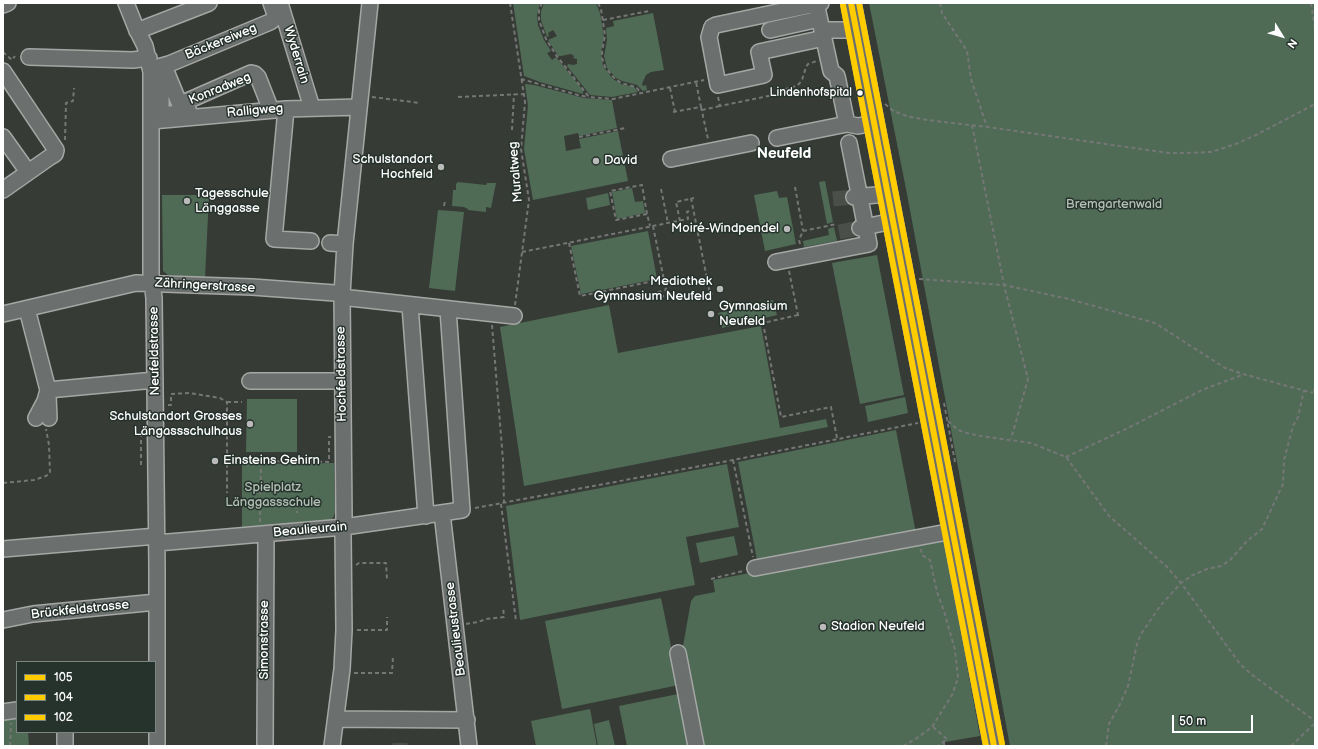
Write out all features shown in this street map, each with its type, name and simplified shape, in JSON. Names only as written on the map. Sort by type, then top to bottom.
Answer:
[{"type":"main road","points":[[851,3],[994,746]]},
{"type":"street","points":[[3,5],[8,3]]},
{"type":"street","name":"Neufeldstrasse","points":[[126,3],[145,46],[150,64],[152,121],[152,283],[154,298],[157,540],[157,746]]},
{"type":"street","points":[[138,31],[209,3]]},
{"type":"street","name":"Bäckereiweg","points":[[22,56],[133,60],[150,64],[169,64],[270,22],[274,19],[275,14],[272,3]]},
{"type":"street","name":"Wyderrain","points":[[280,3],[312,108]]},
{"type":"street","name":"Hochfeldstrasse","points":[[332,746],[343,648],[344,517],[342,296],[337,244],[363,102],[370,3]]},
{"type":"street","points":[[770,30],[820,16]]},
{"type":"street","points":[[820,16],[759,52],[764,75],[717,81],[709,37],[710,30],[716,25],[820,16],[855,30]]},
{"type":"street","points":[[820,16],[831,71],[837,76],[847,124]]},
{"type":"street","points":[[3,71],[56,149],[3,190]]},
{"type":"street","name":"Konradweg","points":[[186,115],[185,102],[251,73],[258,77],[271,110]]},
{"type":"street","name":"Ralligweg","points":[[152,121],[186,115],[312,108],[363,102]]},
{"type":"street","points":[[286,109],[274,239],[311,241]]},
{"type":"street","points":[[777,138],[847,124],[858,126],[874,122]]},
{"type":"street","points":[[3,137],[28,172]]},
{"type":"street","points":[[671,159],[751,143]]},
{"type":"street","points":[[782,261],[869,244],[863,227],[857,197],[849,143]]},
{"type":"street","points":[[857,197],[887,194]]},
{"type":"street","points":[[863,227],[893,221]]},
{"type":"street","name":"Zähringerstrasse","points":[[3,314],[136,283],[152,283],[335,294],[350,298],[410,306],[514,316]]},
{"type":"street","points":[[410,306],[426,516]]},
{"type":"street","points":[[27,309],[48,390],[43,421]]},
{"type":"street","points":[[448,309],[462,510]]},
{"type":"street","points":[[48,390],[155,380]]},
{"type":"street","points":[[250,381],[342,381]]},
{"type":"street","name":"Beaulieurain","points":[[3,549],[157,540],[263,531],[344,528],[462,510]]},
{"type":"street","name":"Beaulieustrasse","points":[[442,513],[469,746]]},
{"type":"street","name":"Simonstrasse","points":[[263,531],[265,746]]},
{"type":"street","points":[[755,568],[952,531]]},
{"type":"street","name":"Brückfeldstrasse","points":[[3,620],[33,614],[157,602]]},
{"type":"street","points":[[678,653],[696,746]]},
{"type":"street","points":[[336,719],[467,720]]},
{"type":"street","points":[[65,733],[65,746]]},
{"type":"path","name":"Muraltweg","points":[[510,3],[526,104],[521,149],[529,200],[514,316]]},
{"type":"path","points":[[542,3],[539,10],[539,20],[546,39],[556,55],[589,97]]},
{"type":"path","points":[[598,3],[606,38],[602,58],[605,67],[615,79],[621,83],[636,87],[641,93]]},
{"type":"path","points":[[940,3],[942,13],[967,51],[972,79],[987,127]]},
{"type":"path","points":[[1310,3],[1315,30]]},
{"type":"path","points":[[603,20],[649,12]]},
{"type":"path","points":[[3,52],[12,60],[22,56]]},
{"type":"path","points":[[670,87],[674,112],[720,106],[778,94],[781,90],[793,87],[802,80],[806,67],[811,63]]},
{"type":"path","points":[[522,79],[578,95],[610,99],[696,82],[717,81],[717,92],[720,106]]},
{"type":"path","points":[[696,82],[710,151]]},
{"type":"path","points":[[56,149],[65,140],[66,103],[73,101],[74,88]]},
{"type":"path","points":[[512,130],[514,94]]},
{"type":"path","points":[[458,97],[524,94]]},
{"type":"path","points":[[882,101],[892,110],[906,116],[927,120],[1169,153],[1198,153],[1217,150],[1236,144],[1315,104]]},
{"type":"path","points":[[363,102],[420,103]]},
{"type":"path","points":[[972,125],[1004,285],[1028,379],[1011,439]]},
{"type":"path","points":[[579,137],[626,128]]},
{"type":"path","points":[[647,214],[616,220],[610,191],[642,185],[650,226]]},
{"type":"path","points":[[795,187],[803,231],[799,240],[800,247]]},
{"type":"path","points":[[661,189],[668,223]]},
{"type":"path","points":[[680,221],[676,202],[693,198],[710,294],[713,294]]},
{"type":"path","points":[[444,206],[445,201]]},
{"type":"path","points":[[522,252],[680,221],[688,219],[686,212],[689,211]]},
{"type":"path","points":[[803,231],[837,224]]},
{"type":"path","points":[[653,226],[666,290],[654,293],[656,298],[664,296]]},
{"type":"path","points":[[569,243],[580,296],[664,279]]},
{"type":"path","points":[[782,261],[798,319]]},
{"type":"path","points":[[665,285],[702,278]]},
{"type":"path","points":[[919,279],[1004,285],[1069,299],[1155,323],[1225,368],[1314,393],[1315,388]]},
{"type":"path","points":[[491,314],[503,460],[502,504],[516,621]]},
{"type":"path","points":[[798,315],[763,323],[781,417],[831,407],[837,439]]},
{"type":"path","points":[[1066,457],[1128,428],[1202,390],[1243,374]]},
{"type":"path","points":[[1106,746],[1109,724],[1128,686],[1132,662],[1141,634],[1161,605],[1181,583],[1193,575],[1207,569],[1221,566],[1262,529],[1283,484],[1284,460],[1293,426],[1298,417],[1304,390]]},
{"type":"path","points":[[171,405],[171,394],[189,393],[220,398],[227,402],[242,402]]},
{"type":"path","points":[[227,402],[227,493]]},
{"type":"path","points":[[948,420],[958,430],[967,433],[1031,443],[1066,457],[1109,516],[1166,566],[1181,583],[1240,664],[1315,722],[1290,746]]},
{"type":"path","points":[[3,483],[34,480],[50,473],[49,445],[43,421]]},
{"type":"path","points":[[462,510],[502,504],[920,423]]},
{"type":"path","points":[[141,435],[141,466]]},
{"type":"path","points":[[228,462],[329,462],[329,437]]},
{"type":"path","points":[[711,579],[755,568],[733,460]]},
{"type":"path","points":[[261,462],[263,531]]},
{"type":"path","points":[[903,746],[932,727],[952,695],[958,678],[955,650],[947,619],[937,592],[930,560],[922,555],[920,537]]},
{"type":"path","points":[[351,566],[356,566],[359,563],[386,563],[386,579]]},
{"type":"path","points":[[463,624],[504,617],[503,607]]},
{"type":"path","points":[[356,630],[387,630],[387,617]]},
{"type":"path","points":[[348,673],[392,673],[393,657]]},
{"type":"path","points":[[10,713],[10,746]]},
{"type":"path","points":[[932,727],[947,739],[944,742],[944,746]]},
{"type":"path","points":[[938,746],[944,742]]},
{"type":"green space","points":[[513,3],[540,3],[537,15],[538,25],[544,40],[551,51],[547,53],[552,60],[556,57],[583,90],[583,94],[524,76]]},
{"type":"green space","points":[[544,3],[596,3],[600,13],[604,37],[601,52],[603,66],[613,79],[621,84],[634,87],[638,92],[612,97],[590,95],[567,66],[568,64],[577,64],[577,59],[573,58],[574,56],[571,54],[558,56],[548,40],[557,36],[553,30],[548,33],[549,36],[547,37],[541,20],[541,11]]},
{"type":"green space","name":"Bremgartenwald","points":[[869,3],[1315,3],[1315,746],[1010,746],[907,194]]},
{"type":"green space","points":[[653,13],[664,70],[651,72],[646,75],[642,84],[643,86],[646,85],[647,90],[643,91],[637,85],[616,78],[607,68],[604,56],[607,40],[606,28],[614,26],[613,21]]},
{"type":"green space","points":[[525,84],[584,98],[612,100],[617,128],[579,136],[578,133],[564,136],[566,151],[581,148],[579,139],[618,131],[628,181],[533,200],[524,149],[528,106]]},
{"type":"green space","points":[[825,181],[833,222],[827,224],[819,182]]},
{"type":"green space","points":[[458,182],[486,185],[487,183],[496,183],[491,208],[486,207],[486,212],[452,206],[453,190],[456,190],[456,184]]},
{"type":"green space","points":[[632,188],[635,202],[643,201],[645,213],[617,219],[612,192]]},
{"type":"green space","points":[[777,191],[779,198],[787,197],[796,244],[765,251],[754,195]]},
{"type":"green space","points":[[608,193],[610,205],[588,210],[586,198]]},
{"type":"green space","points":[[162,195],[209,195],[205,278],[168,275],[163,271]]},
{"type":"green space","points":[[438,210],[464,212],[455,291],[429,288]]},
{"type":"green space","points":[[834,227],[837,241],[804,247],[803,241],[829,235],[828,229]]},
{"type":"green space","points":[[648,231],[657,279],[581,294],[571,246]]},
{"type":"green space","points":[[877,255],[904,395],[860,404],[832,263]]},
{"type":"green space","points":[[773,300],[777,315],[722,328],[718,313]]},
{"type":"green space","points":[[609,305],[618,353],[761,326],[780,428],[826,419],[828,427],[524,486],[500,327]]},
{"type":"green space","points":[[905,397],[908,413],[868,422],[865,406]]},
{"type":"green space","points":[[247,399],[297,399],[297,452],[246,452]]},
{"type":"green space","points":[[896,430],[916,533],[758,565],[738,462]]},
{"type":"green space","name":"Spielplatz Länggassschule","points":[[334,463],[335,512],[331,520],[242,528],[242,464]]},
{"type":"green space","points":[[727,464],[739,527],[686,537],[695,585],[520,620],[506,506]]},
{"type":"green space","points":[[734,536],[738,555],[700,563],[696,543]]},
{"type":"green space","name":"Stadion Neufeld","points":[[943,536],[980,736],[945,742],[941,746],[702,746],[682,652],[691,601],[695,596],[715,592],[713,580]]},
{"type":"green space","points":[[661,598],[679,685],[562,709],[545,621]]},
{"type":"green space","points":[[678,694],[688,746],[627,746],[619,706]]},
{"type":"green space","points":[[590,709],[597,746],[536,746],[531,721]]},
{"type":"green space","points":[[16,717],[16,733],[28,733],[29,746],[3,746],[3,719]]},
{"type":"green space","points":[[609,720],[615,746],[598,746],[594,724]]},
{"type":"tunnel","points":[[833,199],[854,197]]},
{"type":"tunnel","points":[[839,232],[860,228]]},
{"type":"transit line","name":"105","points":[[851,3],[994,746]]},
{"type":"transit line","name":"102","points":[[859,3],[1002,744]]},
{"type":"transit line","name":"104","points":[[843,5],[986,746]]},
{"type":"place","name":"Lindenhofspital","points":[[860,93]]},
{"type":"place","name":"David","points":[[596,161]]},
{"type":"place","name":"Schulstandort Hochfeld","points":[[441,167]]},
{"type":"place","name":"Tagesschule Länggasse","points":[[187,201]]},
{"type":"place","name":"Moiré-Windpendel","points":[[787,229]]},
{"type":"place","name":"Mediothek Gymnasium Neufeld","points":[[720,289]]},
{"type":"place","name":"Gymnasium Neufeld","points":[[711,314]]},
{"type":"place","name":"Schulstandort Grosses Längassschulhaus","points":[[250,424]]},
{"type":"place","name":"Einsteins Gehirn","points":[[215,461]]},
{"type":"place","name":"Stadion Neufeld","points":[[823,627]]},
{"type":"district","name":"Neufeld","points":[[784,154]]}]
